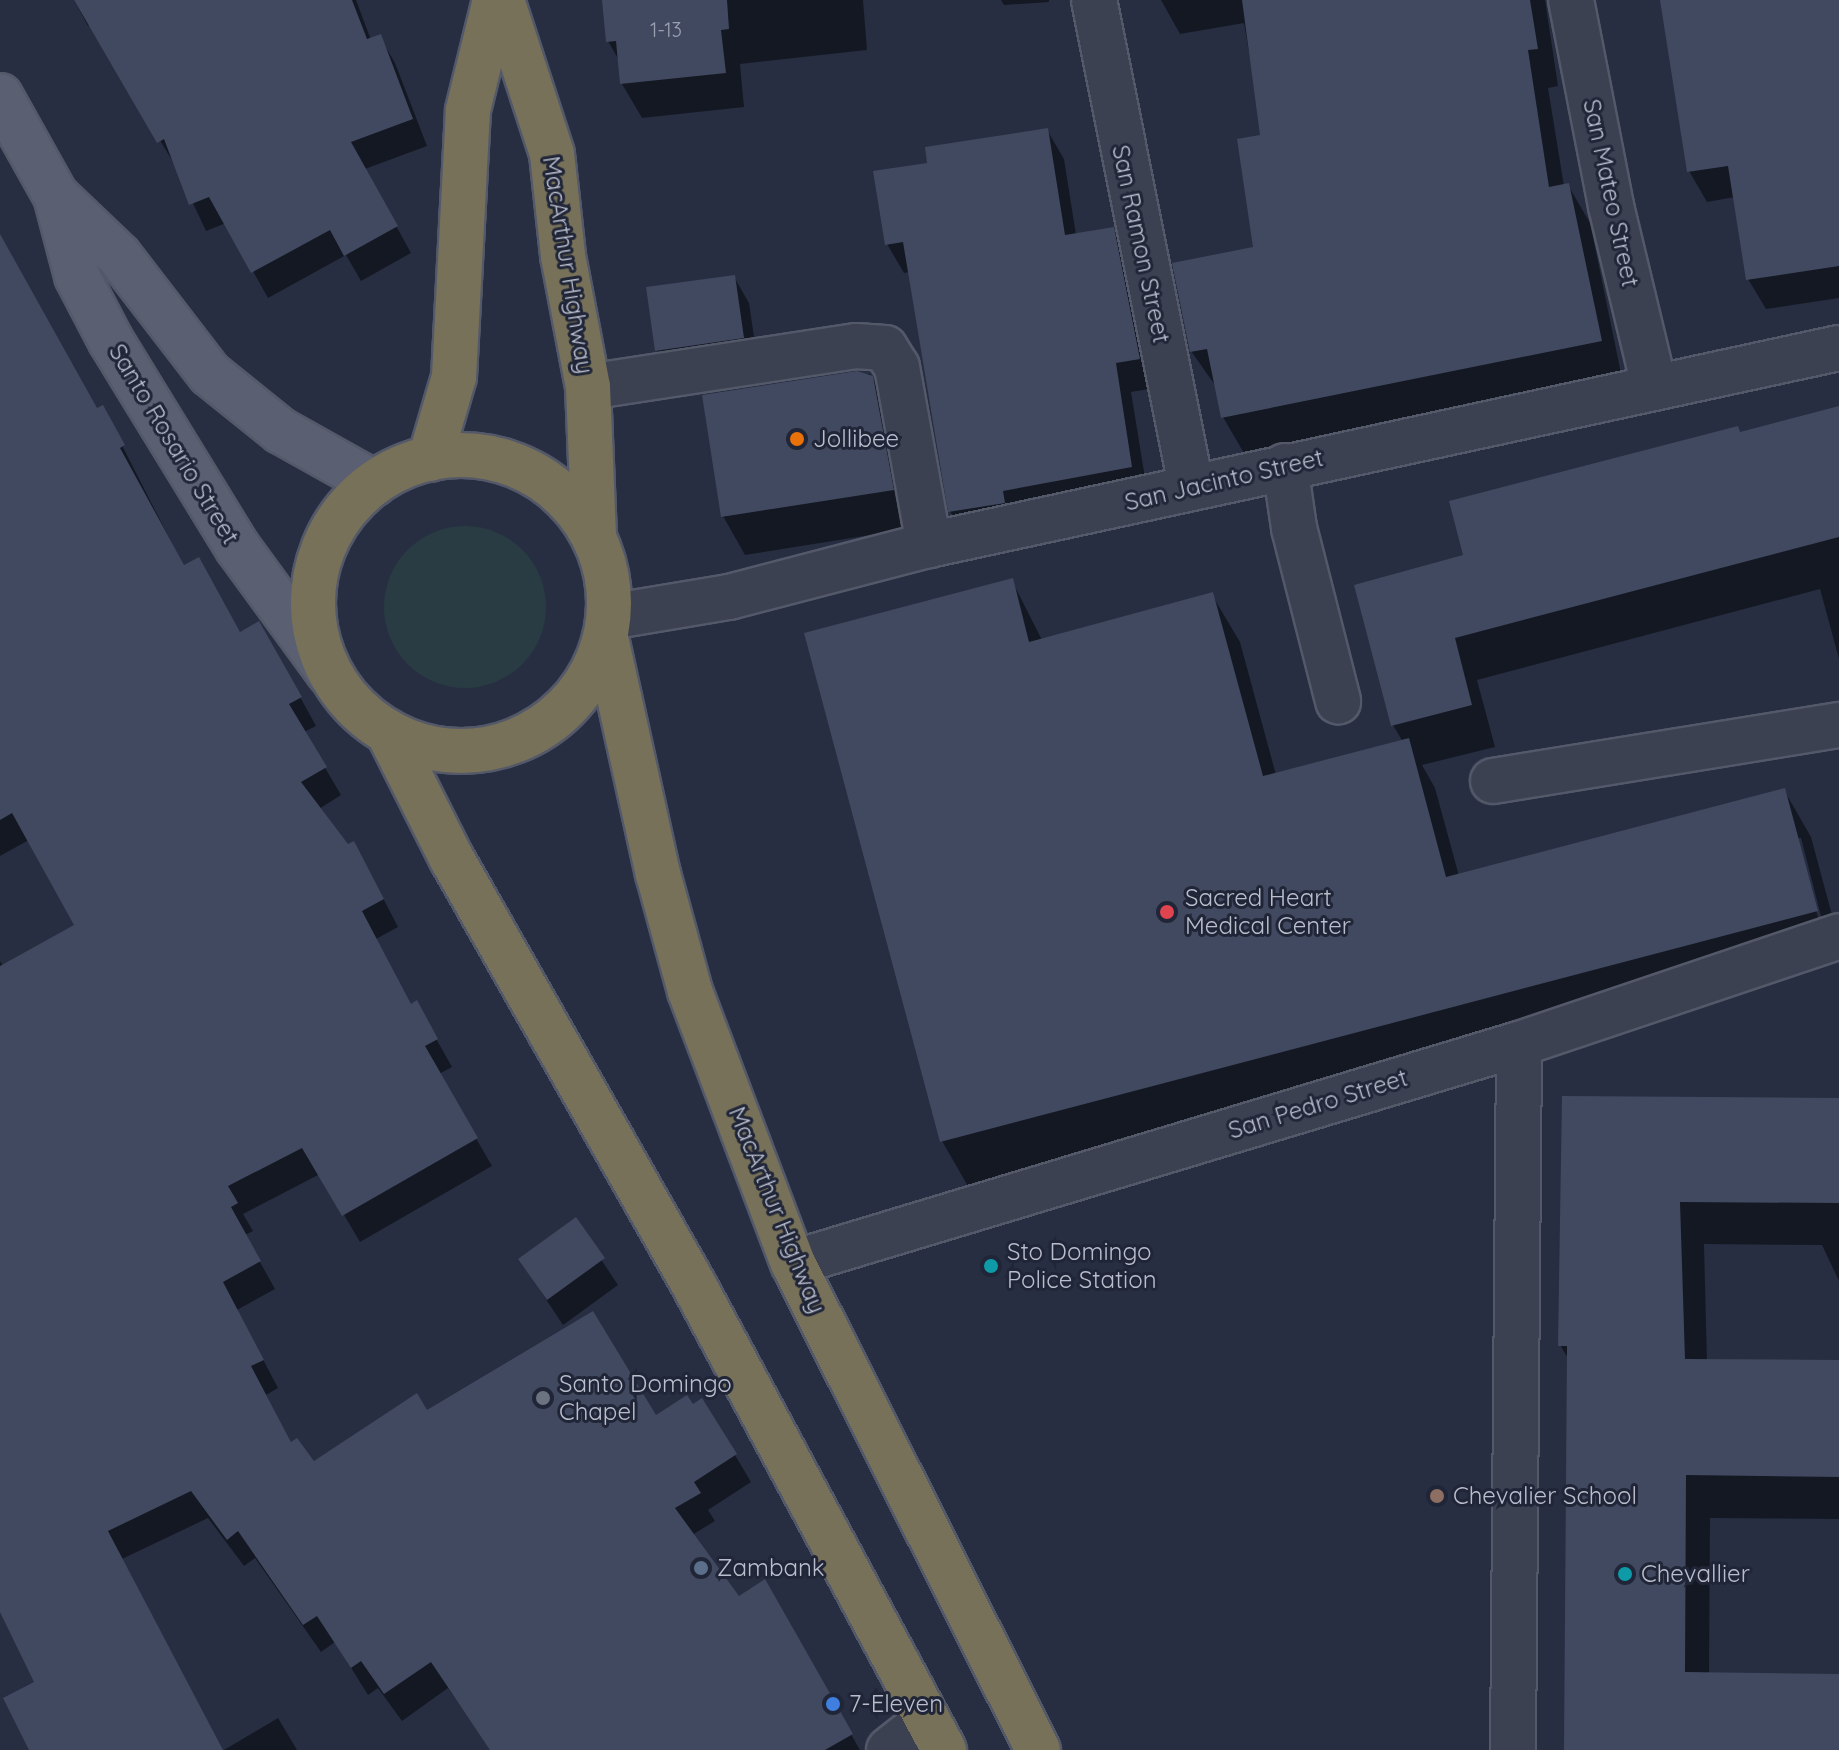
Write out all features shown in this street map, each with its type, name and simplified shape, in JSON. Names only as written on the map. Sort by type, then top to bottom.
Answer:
[{"type":"highway","points":[[430,459],[454,377],[468,110],[495,0]]},
{"type":"highway","name":"MacArthur Highway","points":[[502,0],[552,154],[563,256],[588,387],[594,538]]},
{"type":"highway","points":[[485,458],[527,471],[562,495],[594,538],[608,577],[608,627],[596,666],[568,706],[512,743],[473,750],[434,749],[388,732],[355,707],[329,673],[313,612],[317,566],[329,533],[374,483],[430,459],[485,458]]},
{"type":"highway","name":"MacArthur Highway","points":[[608,627],[634,774],[690,991],[793,1263],[1038,1750]]},
{"type":"highway","points":[[388,732],[452,859],[695,1287],[935,1735]]},
{"type":"main road","name":"Santo Rosario Street","points":[[0,96],[56,196],[77,276],[111,341],[238,548],[329,673]]},
{"type":"main road","name":"Santo Rosario Street","points":[[56,196],[119,256],[210,374],[281,431],[374,483]]},
{"type":"street","name":"San Ramon Street","points":[[1094,0],[1191,487]]},
{"type":"street","name":"San Mateo Street","points":[[1571,0],[1611,206],[1654,385]]},
{"type":"street","points":[[588,387],[856,346],[885,348],[897,367],[929,545]]},
{"type":"street","name":"San Jacinto Street","points":[[608,627],[797,582],[929,545],[1654,385],[1839,348]]},
{"type":"street","points":[[1285,466],[1294,528],[1338,701]]},
{"type":"street","points":[[1493,781],[1839,725]]},
{"type":"street","name":"San Pedro Street","points":[[793,1263],[1519,1044],[1839,936]]},
{"type":"street","points":[[1513,1750],[1519,1044]]},
{"type":"street","points":[[889,1750],[935,1735]]},
{"type":"shaded area","points":[[465,526],[496,532],[522,550],[540,576],[546,607],[540,638],[522,664],[496,682],[465,688],[434,682],[408,664],[390,638],[384,607],[390,576],[408,550],[434,532]]},
{"type":"building","points":[[74,0],[352,0],[367,39],[381,34],[413,119],[351,142],[398,226],[344,256],[330,230],[251,273],[209,197],[189,205],[164,139],[157,143]]},
{"type":"building","points":[[602,0],[727,0],[729,29],[721,30],[726,73],[620,84],[616,41],[606,42]]},
{"type":"building","points":[[1242,0],[1530,0],[1538,49],[1528,50],[1549,187],[1569,183],[1602,341],[1221,418],[1207,349],[1190,352],[1172,263],[1253,247],[1237,139],[1260,135]]},
{"type":"building","points":[[1660,0],[1839,0],[1839,266],[1746,280],[1728,166],[1687,172]]},
{"type":"building","points":[[1048,128],[1065,235],[1114,227],[1140,359],[1116,363],[1132,467],[1003,491],[1005,503],[948,512],[903,242],[885,245],[873,171],[927,163],[925,147]]},
{"type":"building","points":[[0,234],[97,408],[103,405],[125,445],[120,448],[184,565],[199,557],[240,632],[259,621],[302,697],[289,704],[327,767],[301,782],[348,844],[354,841],[384,899],[362,911],[411,1004],[417,1000],[438,1039],[425,1046],[478,1138],[342,1216],[302,1148],[228,1186],[238,1203],[231,1207],[261,1261],[223,1282],[264,1360],[251,1366],[291,1442],[297,1438],[314,1461],[417,1393],[427,1410],[593,1311],[656,1415],[687,1395],[693,1404],[702,1398],[737,1454],[694,1482],[701,1493],[675,1508],[739,1596],[765,1579],[853,1734],[825,1750],[490,1750],[431,1662],[384,1694],[361,1661],[351,1668],[317,1616],[303,1625],[238,1531],[227,1540],[191,1491],[108,1531],[223,1750],[29,1750],[3,1698],[34,1682],[0,1612],[0,966],[74,925],[12,813],[0,820]]},
{"type":"building","points":[[735,275],[744,338],[655,351],[646,287]]},
{"type":"building","name":"Jollibee","points":[[857,371],[873,376],[894,490],[721,517],[702,395]]},
{"type":"building","points":[[1839,406],[1839,537],[1455,638],[1472,705],[1391,726],[1354,585],[1463,555],[1449,501],[1738,426],[1740,432]]},
{"type":"building","name":"Sacred Heart Medical Center","points":[[1013,578],[1029,642],[1213,592],[1263,776],[1409,738],[1446,877],[1785,788],[1818,911],[940,1142],[804,633]]},
{"type":"building","name":"Chevallier","points":[[1562,1096],[1839,1098],[1839,1203],[1680,1202],[1685,1359],[1839,1360],[1839,1477],[1686,1475],[1685,1672],[1839,1674],[1839,1750],[1564,1750],[1567,1346],[1558,1346]]},
{"type":"building","points":[[576,1217],[605,1258],[547,1300],[518,1259]]},
{"type":"place","name":"Jollibee","points":[[797,439]]},
{"type":"place","name":"Sacred Heart Medical Center","points":[[1167,912]]},
{"type":"place","name":"Sto Domingo Police Station","points":[[991,1266]]},
{"type":"place","name":"Santo Domingo Chapel","points":[[543,1398]]},
{"type":"place","name":"Chevalier School","points":[[1437,1496]]},
{"type":"place","name":"Zambank","points":[[701,1568]]},
{"type":"place","name":"Chevallier","points":[[1625,1574]]},
{"type":"place","name":"7-Eleven","points":[[833,1704]]}]
